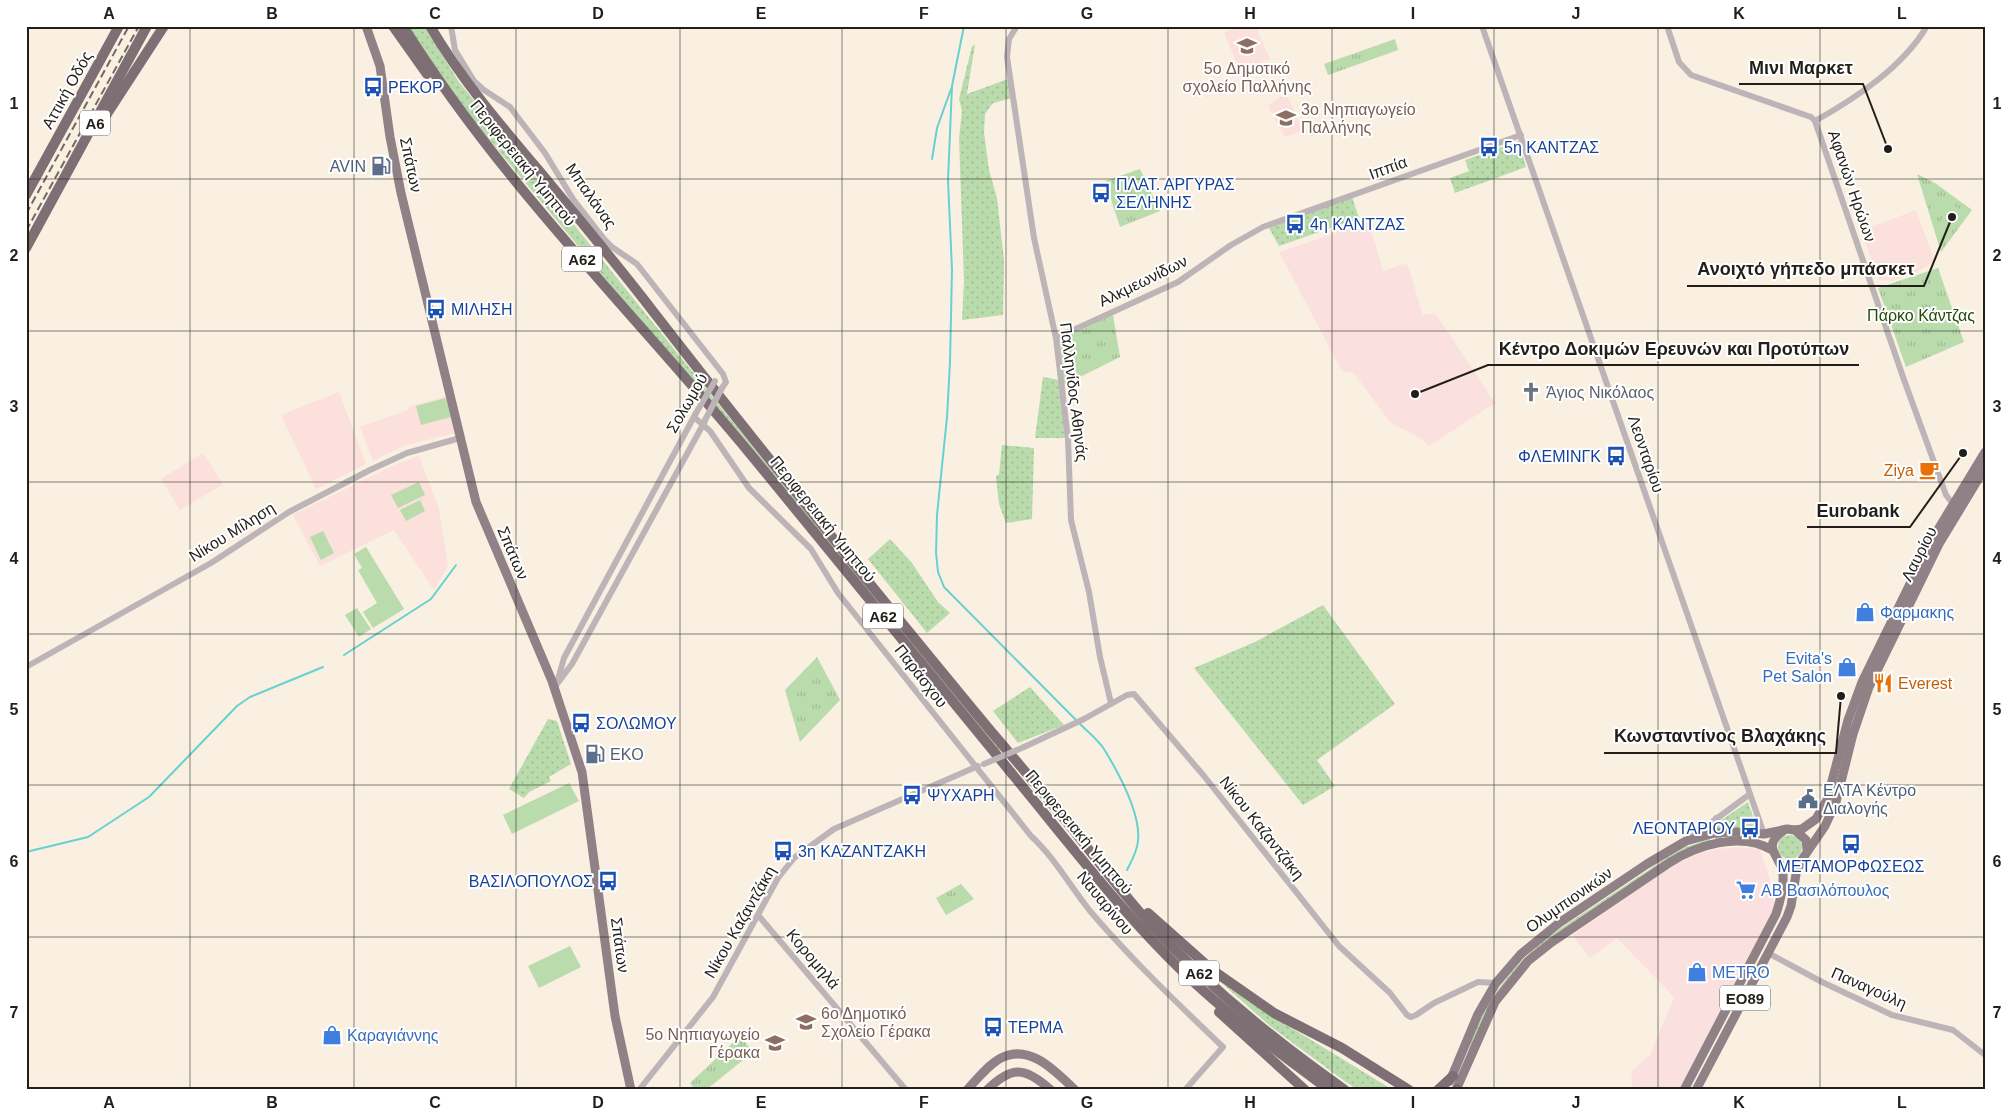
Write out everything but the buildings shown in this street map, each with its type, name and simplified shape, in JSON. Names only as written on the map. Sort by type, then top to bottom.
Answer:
[{"type":"highway","name":"Αττική Οδός","points":[[26,195],[119,26]]},
{"type":"highway","name":"Α6","points":[[26,248],[147,26]]},
{"type":"highway","points":[[42,219],[164,26]]},
{"type":"highway","points":[[393,26],[416,60],[464,119],[475,128]]},
{"type":"highway","name":"Περιφερειακή Υμηττού","points":[[403,26],[438,81],[547,218],[725,424],[1106,888],[1140,927],[1207,994],[1330,1090]]},
{"type":"highway","name":"Περιφερειακή Υμηττού","points":[[430,26],[456,68],[493,117],[629,280],[730,411],[887,606],[1075,833],[1110,879],[1153,927],[1201,975],[1256,1023],[1344,1090]]},
{"type":"highway","points":[[1075,833],[1142,908],[1211,969],[1274,1013],[1342,1048],[1409,1090]]},
{"type":"highway","points":[[1140,927],[1176,971],[1305,1090]]},
{"type":"highway","points":[[1438,1090],[1453,1076]]},
{"type":"main road","name":"Σπάτων","points":[[366,26],[380,66],[390,137],[400,186],[476,502],[556,685],[582,772],[615,1016],[631,1090]]},
{"type":"main road","name":"Λαυρίου","points":[[1696,1090],[1789,912],[1794,880],[1801,861],[1824,826],[1836,802],[1853,734],[1869,687],[1956,507],[1985,452]]},
{"type":"main road","name":"Λαυρίου","points":[[1795,830],[1809,825],[1823,808],[1848,720],[1862,682],[1931,541],[1985,468]]},
{"type":"main road","points":[[1772,850],[1775,838],[1783,830],[1795,830],[1806,840],[1807,850]]},
{"type":"main road","name":"Ολυμπιονικών","points":[[1445,1090],[1453,1076],[1478,1014],[1496,983],[1521,954],[1546,933],[1647,864],[1686,841],[1715,833],[1745,832],[1764,834],[1783,830]]},
{"type":"main road","name":"Ολυμπιονικών","points":[[1457,1089],[1482,1027],[1495,1002],[1528,961],[1552,942],[1675,859],[1699,848],[1722,842],[1747,842],[1772,850]]},
{"type":"main road","name":"ΕΟ89","points":[[1684,1090],[1776,914],[1782,895],[1784,878],[1780,862],[1772,850]]},
{"type":"main road","points":[[1780,862],[1790,866],[1801,861]]},
{"type":"main road","points":[[967,1090],[995,1062],[1009,1055],[1019,1054],[1030,1056],[1046,1064],[1075,1090]]},
{"type":"main road","points":[[987,1090],[1001,1077],[1017,1072],[1034,1076],[1050,1090]]},
{"type":"street","name":"Μπαλάνας","points":[[452,26],[455,50],[474,81],[510,107],[545,153],[574,199],[604,239],[612,247],[637,264],[723,374]]},
{"type":"street","name":"Παλληνίδος Αθηνάς","points":[[1017,26],[1009,38],[1006,57],[1034,238],[1056,338],[1068,438],[1071,520],[1089,592],[1100,657],[1111,704]]},
{"type":"street","name":"Λεονταρίου","points":[[1482,26],[1764,834]]},
{"type":"street","points":[[1666,26],[1679,62],[1692,75],[1811,117],[1814,121],[1879,79],[1912,48],[1927,26]]},
{"type":"street","name":"Αφανών Ηρώων","points":[[1814,121],[1902,377],[1946,495],[1956,507]]},
{"type":"street","name":"Ιππία","points":[[1263,226],[1521,135]]},
{"type":"street","name":"Αλκμεωνίδων","points":[[1056,338],[1178,282],[1230,245],[1263,226]]},
{"type":"street","name":"Σολωμού","points":[[723,374],[726,382],[572,664],[556,685],[564,658],[695,415],[719,375],[723,374]]},
{"type":"street","name":"Παράσχου","points":[[695,415],[704,422],[749,488],[811,549],[838,593],[976,767]]},
{"type":"street","name":"Νίκου Μίληση","points":[[26,667],[210,563],[289,512],[407,453],[460,438]]},
{"type":"street","name":"Νίκου Καζαντζάκη","points":[[639,1090],[713,997],[778,878],[802,851],[826,834],[1024,747],[1084,719],[1127,695],[1134,694],[1141,700],[1334,940],[1390,993],[1407,1015],[1411,1016],[1478,982],[1496,983]]},
{"type":"street","name":"Ναυαρίνου","points":[[976,767],[1031,836],[1043,847],[1091,912],[1162,989],[1223,1047],[1185,1090]]},
{"type":"street","points":[[1686,841],[1716,817],[1750,794]]},
{"type":"street","points":[[1716,817],[1713,825],[1715,833],[1722,842]]},
{"type":"street","name":"Κορομηλά","points":[[758,915],[906,1090]]},
{"type":"street","name":"Παναγούλη","points":[[1768,953],[1822,982],[1892,1015],[1953,1030],[1985,1055]]},
{"type":"shaded area","name":"5o Δημοτικό σχολείο Παλλήνης","points":[[1238,26],[1255,26],[1270,59],[1241,72],[1224,33]]},
{"type":"shaded area","name":"3ο Νηπιαγωγείο Παλλήνης","points":[[1286,93],[1303,131],[1285,137],[1268,106]]},
{"type":"shaded area","points":[[1916,210],[1934,259],[1928,266],[1912,274],[1891,281],[1879,280],[1861,231]]},
{"type":"shaded area","points":[[1369,222],[1383,271],[1407,263],[1423,315],[1435,313],[1495,403],[1429,446],[1421,439],[1390,422],[1354,373],[1342,371],[1279,252]]},
{"type":"shaded area","points":[[339,392],[366,464],[316,489],[281,415]]},
{"type":"shaded area","points":[[447,396],[456,433],[406,445],[373,461],[360,427],[408,410],[408,407]]},
{"type":"shaded area","points":[[203,453],[223,484],[180,510],[161,479]]},
{"type":"shaded area","points":[[419,456],[439,509],[448,566],[434,590],[394,530],[320,566],[293,515],[392,466]]},
{"type":"shaded area","points":[[1741,847],[1760,850],[1775,903],[1773,911],[1679,1090],[1633,1090],[1631,1072],[1650,1055],[1674,997],[1617,938],[1590,958],[1572,935],[1676,864],[1700,853]]},
{"type":"green space","points":[[409,26],[424,26],[459,82],[733,422],[1002,750],[999,751],[478,126],[422,49]]},
{"type":"green space","points":[[1395,39],[1398,50],[1328,75],[1324,64]]},
{"type":"green space","points":[[975,45],[967,94],[1008,79],[1012,98],[993,103],[985,114],[984,132],[989,170],[997,198],[1004,260],[1003,315],[962,320],[964,281],[959,138],[962,111],[959,99],[972,46]]},
{"type":"green space","points":[[1519,141],[1526,167],[1455,193],[1450,178],[1469,171],[1465,160]]},
{"type":"green space","points":[[1140,169],[1160,211],[1120,227],[1105,181]]},
{"type":"green space","points":[[1917,174],[1935,183],[1972,210],[1941,252]]},
{"type":"green space","points":[[1352,197],[1359,218],[1279,246],[1269,228]]},
{"type":"green space","points":[[1952,204],[1964,213],[1952,229],[1941,220]]},
{"type":"green space","name":"Πάρκο Κάντζας","points":[[1938,268],[1964,342],[1906,367],[1878,288]]},
{"type":"green space","points":[[1113,315],[1120,357],[1064,385],[1059,340]]},
{"type":"green space","points":[[1043,377],[1059,380],[1066,438],[1035,438]]},
{"type":"green space","points":[[446,398],[451,417],[421,425],[416,406]]},
{"type":"green space","points":[[1002,445],[1034,448],[1032,519],[1006,523],[999,504],[996,476],[999,474]]},
{"type":"green space","points":[[419,482],[425,495],[398,508],[391,495]]},
{"type":"green space","points":[[420,500],[425,511],[406,521],[400,510]]},
{"type":"green space","points":[[323,531],[334,553],[321,560],[310,537]]},
{"type":"green space","points":[[890,539],[912,563],[938,602],[950,613],[927,633],[868,559]]},
{"type":"green space","points":[[366,547],[404,609],[373,628],[363,612],[377,603],[358,570],[362,568],[354,554]]},
{"type":"green space","points":[[1323,605],[1395,704],[1317,760],[1335,786],[1303,805],[1194,668],[1255,642]]},
{"type":"green space","points":[[357,608],[371,629],[359,637],[345,615]]},
{"type":"green space","points":[[817,657],[840,700],[800,742],[785,690]]},
{"type":"green space","points":[[1030,687],[1064,725],[1018,743],[993,711]]},
{"type":"green space","points":[[548,719],[557,721],[571,764],[549,777],[551,781],[529,792],[524,798],[509,789]]},
{"type":"green space","points":[[569,783],[579,801],[512,834],[503,815]]},
{"type":"green space","points":[[1748,802],[1757,828],[1717,828],[1720,821]]},
{"type":"green space","points":[[1790,835],[1799,838],[1802,847],[1799,856],[1790,859],[1781,856],[1778,847],[1781,838]]},
{"type":"green space","points":[[1709,839],[1712,841],[1701,844],[1521,964],[1465,1065],[1469,1046],[1484,1012],[1517,966],[1543,940],[1668,857],[1686,847]]},
{"type":"green space","points":[[961,884],[974,899],[946,915],[936,898]]},
{"type":"green space","points":[[570,946],[581,967],[539,988],[528,966]]},
{"type":"green space","points":[[1196,960],[1251,1002],[1393,1090],[1358,1090],[1270,1026]]},
{"type":"green space","points":[[740,1036],[753,1052],[706,1090],[695,1090],[690,1083]]},
{"type":"waterway","points":[[964,26],[952,86],[948,180],[952,270],[950,362],[947,417],[937,515],[936,553],[938,572],[944,587],[1077,721]]},
{"type":"waterway","points":[[932,159],[937,128],[951,89]]},
{"type":"waterway","points":[[344,655],[431,599],[456,565]]},
{"type":"waterway","points":[[26,852],[88,837],[149,797],[237,706],[250,697],[323,667]]},
{"type":"waterway","points":[[1080,724],[1096,739],[1116,769],[1136,818],[1138,841],[1127,870]]},
{"type":"railway","points":[[26,214],[129,26]]},
{"type":"railway","points":[[26,231],[139,26]]},
{"type":"place","name":"5o Δημοτικό σχολείο Παλλήνης","points":[[1247,46]]},
{"type":"place","name":"ΡΕΚΟΡ","points":[[373,87]]},
{"type":"place","name":"3ο Νηπιαγωγείο Παλλήνης","points":[[1286,118]]},
{"type":"place","name":"5η ΚΑΝΤΖΑΣ","points":[[1489,147]]},
{"type":"place","name":"Μινι Μαρκετ","points":[[1888,149]]},
{"type":"place","name":"AVIN","points":[[381,166]]},
{"type":"place","name":"ΠΛΑΤ. ΑΡΓΥΡΑΣ ΣΕΛΗΝΗΣ","points":[[1101,193]]},
{"type":"place","name":"Ανοιχτό γήπεδο μπάσκετ","points":[[1952,217]]},
{"type":"place","name":"4η ΚΑΝΤΖΑΣ","points":[[1295,224]]},
{"type":"place","name":"ΜΙΛΗΣΗ","points":[[436,309]]},
{"type":"place","name":"Άγιος Νικόλαος","points":[[1531,392]]},
{"type":"place","name":"Κέντρο Δοκιμών Ερευνών και Προτύπων","points":[[1415,394]]},
{"type":"place","name":"Eurobank","points":[[1963,453]]},
{"type":"place","name":"ΦΛΕΜΙΝΓΚ","points":[[1616,456]]},
{"type":"place","name":"Ziya","points":[[1929,470]]},
{"type":"place","name":"Φαρμακης","points":[[1865,612]]},
{"type":"place","name":"Evita's Pet Salon","points":[[1847,667]]},
{"type":"place","name":"Everest","points":[[1883,683]]},
{"type":"place","name":"Κωνσταντίνος Βλαχάκης","points":[[1841,696]]},
{"type":"place","name":"ΣΟΛΩΜΟΥ","points":[[581,723]]},
{"type":"place","name":"EKO","points":[[595,754]]},
{"type":"place","name":"ΨΥΧΑΡΗ","points":[[912,795]]},
{"type":"place","name":"ΕΛΤΑ Κέντρο Διαλογής","points":[[1808,799]]},
{"type":"place","name":"ΛΕΟΝΤΑΡΙΟΥ","points":[[1750,828]]},
{"type":"place","name":"ΜΕΤΑΜΟΡΦΩΣΕΩΣ","points":[[1851,844]]},
{"type":"place","name":"3η ΚΑΖΑΝΤΖΑΚΗ","points":[[783,851]]},
{"type":"place","name":"ΒΑΣΙΛΟΠΟΥΛΟΣ","points":[[608,881]]},
{"type":"place","name":"ΑΒ Βασιλόπουλος","points":[[1746,890]]},
{"type":"place","name":"METRO","points":[[1697,972]]},
{"type":"place","name":"6ο Δημοτικό Σχολείο Γέρακα","points":[[806,1022]]},
{"type":"place","name":"ΤΕΡΜΑ","points":[[993,1027]]},
{"type":"place","name":"Καραγιάννης","points":[[332,1035]]},
{"type":"place","name":"5ο Νηπιαγωγείο Γέρακα","points":[[775,1043]]}]
